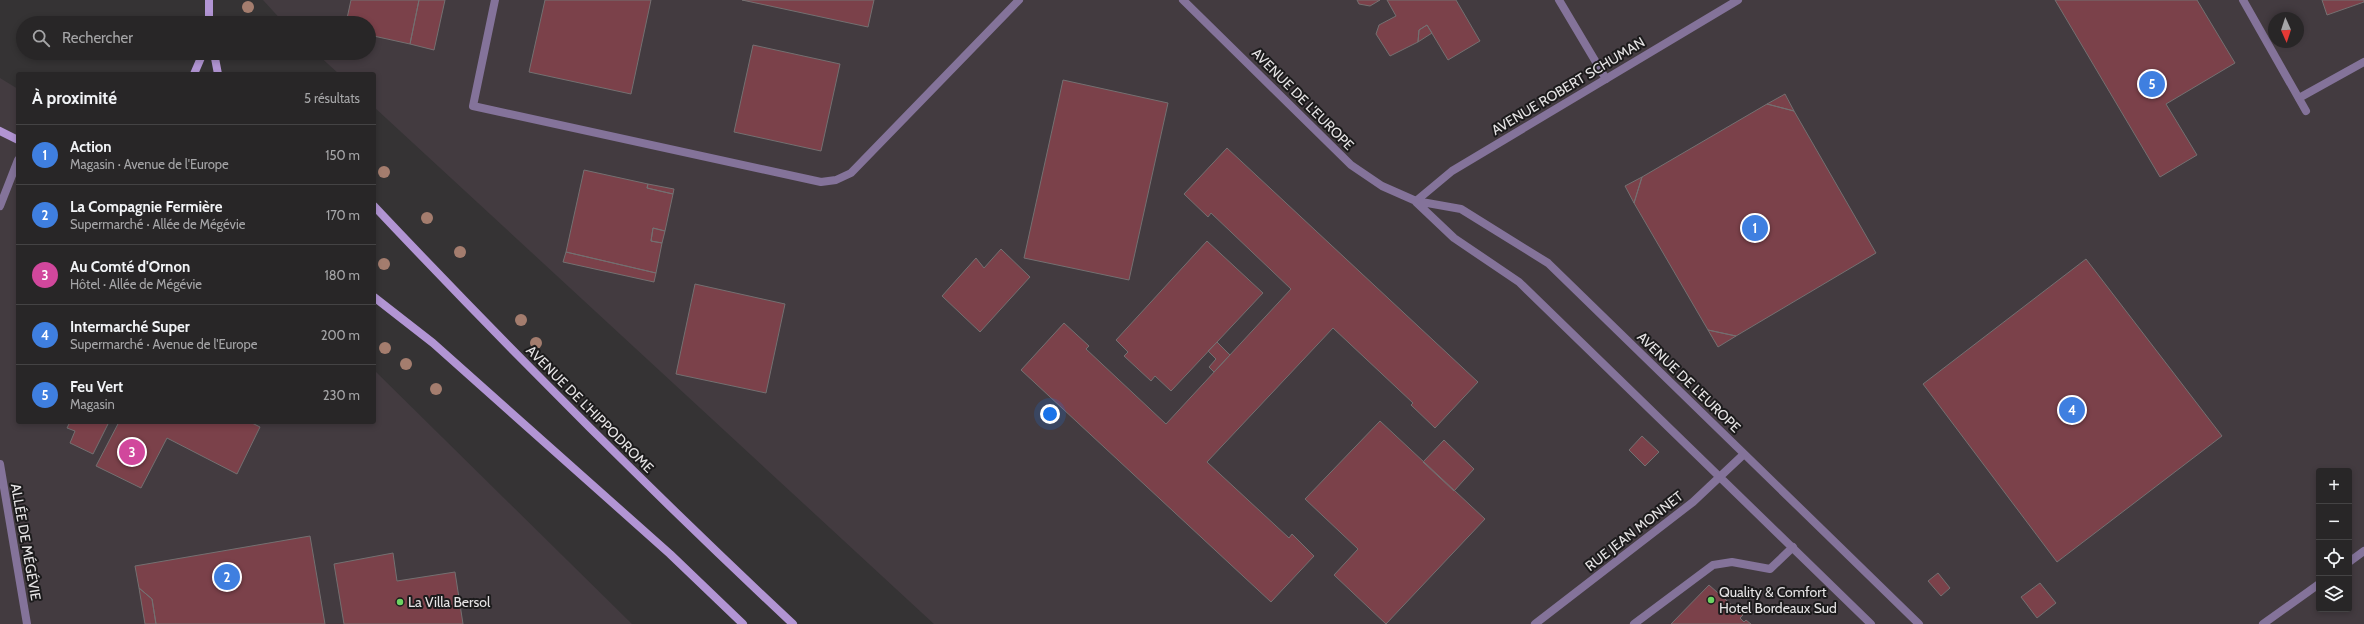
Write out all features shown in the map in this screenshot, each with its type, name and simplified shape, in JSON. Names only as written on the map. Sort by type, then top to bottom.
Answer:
[{"type":"main road","points":[[209,0],[209,16]]},
{"type":"main road","points":[[195,72],[200,60]]},
{"type":"main road","points":[[215,60],[218,72]]},
{"type":"main road","points":[[0,131],[16,139]]},
{"type":"main road","name":"AVENUE DE L'HIPPODROME","points":[[376,208],[477,315],[697,534],[794,624]]},
{"type":"main road","points":[[376,299],[445,354],[670,554],[743,624]]},
{"type":"street","points":[[495,0],[473,106],[821,182],[836,180],[851,173],[1019,0]]},
{"type":"street","name":"AVENUE DE L'EUROPE","points":[[1183,0],[1351,165],[1382,186],[1416,201],[1461,209],[1548,263],[1919,624]]},
{"type":"street","points":[[1559,0],[1606,79]]},
{"type":"street","name":"AVENUE ROBERT SCHUMAN","points":[[1416,201],[1452,171],[1738,0]]},
{"type":"street","points":[[2243,0],[2306,110]]},
{"type":"street","points":[[2298,98],[2364,62]]},
{"type":"street","points":[[0,206],[16,165]]},
{"type":"street","name":"AVENUE DE L'EUROPE","points":[[1416,201],[1454,238],[1519,282],[1871,624]]},
{"type":"street","name":"RUE JEAN MONNET","points":[[1535,624],[1693,502],[1744,454]]},
{"type":"street","name":"ALLÉE DE MÉGÉVIE","points":[[0,464],[27,624]]},
{"type":"street","points":[[1634,624],[1713,565],[1732,562],[1770,569],[1793,547]]},
{"type":"street","points":[[2352,560],[2364,551]]},
{"type":"street","points":[[2263,624],[2316,586]]},
{"type":"shaded area","points":[[263,0],[2364,0],[2364,624],[934,624],[376,109],[376,72],[337,72],[324,60],[376,60],[376,16],[278,16]]},
{"type":"shaded area","points":[[0,78],[16,88],[16,424],[376,424],[376,372],[632,624],[0,624]]},
{"type":"building","points":[[351,0],[419,0],[410,44],[376,37],[376,16],[348,16]]},
{"type":"building","points":[[419,0],[445,0],[434,50],[410,44]]},
{"type":"building","points":[[545,0],[651,0],[631,94],[529,72]]},
{"type":"building","points":[[742,0],[874,0],[868,27]]},
{"type":"building","points":[[1357,0],[1380,0],[1370,6],[1359,4]]},
{"type":"building","points":[[1387,0],[1456,0],[1480,41],[1448,60],[1427,25],[1419,30],[1418,42],[1390,56],[1376,34],[1379,25],[1396,16]]},
{"type":"building","points":[[2055,0],[2197,0],[2235,63],[2166,104],[2197,155],[2160,177]]},
{"type":"building","points":[[2322,0],[2364,0],[2364,2],[2327,15]]},
{"type":"building","points":[[1427,25],[1432,33],[1418,42],[1419,30]]},
{"type":"building","points":[[753,45],[840,64],[821,151],[734,132]]},
{"type":"building","points":[[1063,80],[1168,103],[1129,280],[1024,258]]},
{"type":"building","points":[[1785,94],[1794,111],[1767,104]]},
{"type":"building","points":[[1767,104],[1794,111],[1876,253],[1736,336],[1708,330],[1634,203],[1642,177]]},
{"type":"building","points":[[1227,148],[1478,382],[1435,428],[1411,405],[1413,403],[1333,328],[1207,462],[1289,538],[1292,534],[1314,556],[1271,602],[1021,370],[1064,323],[1089,346],[1086,349],[1166,424],[1291,289],[1211,213],[1208,217],[1184,194]]},
{"type":"building","points":[[584,170],[648,184],[647,188],[673,194],[665,231],[653,228],[651,241],[662,243],[656,273],[566,252]]},
{"type":"building","points":[[1642,177],[1634,203],[1625,186]]},
{"type":"building","points":[[648,184],[674,189],[673,194],[647,188]]},
{"type":"building","points":[[653,228],[665,231],[662,243],[651,241]]},
{"type":"building","points":[[1207,241],[1263,293],[1171,391],[1155,376],[1151,381],[1124,356],[1128,352],[1116,340]]},
{"type":"building","points":[[1001,249],[1030,277],[980,332],[942,296],[976,258],[984,268]]},
{"type":"building","points":[[566,252],[656,273],[654,282],[563,262]]},
{"type":"building","points":[[2086,259],[2222,436],[2057,562],[1923,384]]},
{"type":"building","points":[[695,284],[785,304],[766,393],[676,374]]},
{"type":"building","points":[[1708,330],[1736,336],[1718,347]]},
{"type":"building","points":[[1217,342],[1230,355],[1214,372],[1209,367],[1216,359],[1208,351]]},
{"type":"building","points":[[1380,421],[1485,519],[1386,624],[1334,575],[1358,549],[1305,499]]},
{"type":"building","points":[[69,424],[108,424],[93,454],[70,443],[75,431],[67,428]]},
{"type":"building","points":[[118,424],[254,424],[260,427],[237,474],[167,438],[141,488],[96,466]]},
{"type":"building","points":[[1642,436],[1659,452],[1645,466],[1629,450]]},
{"type":"building","points":[[1444,440],[1474,469],[1454,491],[1423,462]]},
{"type":"building","points":[[310,536],[325,624],[156,624],[152,599],[139,588],[135,566]]},
{"type":"building","name":"La Villa Bersol","points":[[393,553],[397,581],[455,572],[463,624],[344,624],[334,564]]},
{"type":"building","points":[[1938,573],[1950,588],[1941,596],[1928,581]]},
{"type":"building","points":[[2040,583],[2056,603],[2037,618],[2021,597]]},
{"type":"building","name":"Quality & Comfort Hotel Bordeaux Sud","points":[[1709,585],[1743,615],[1740,618],[1744,622],[1746,620],[1751,624],[1671,624]]},
{"type":"building","points":[[139,588],[152,599],[156,624],[145,624]]},
{"type":"place","name":"Feu Vert","points":[[2152,84]]},
{"type":"place","name":"Action","points":[[1755,228]]},
{"type":"place","name":"Intermarché Super","points":[[2072,410]]},
{"type":"place","name":"Au Comté d'Ornon","points":[[132,452]]},
{"type":"place","name":"La Compagnie Fermière","points":[[227,577]]},
{"type":"place","name":"Quality & Comfort Hotel Bordeaux Sud","points":[[1711,600]]},
{"type":"place","name":"La Villa Bersol","points":[[400,602]]}]
